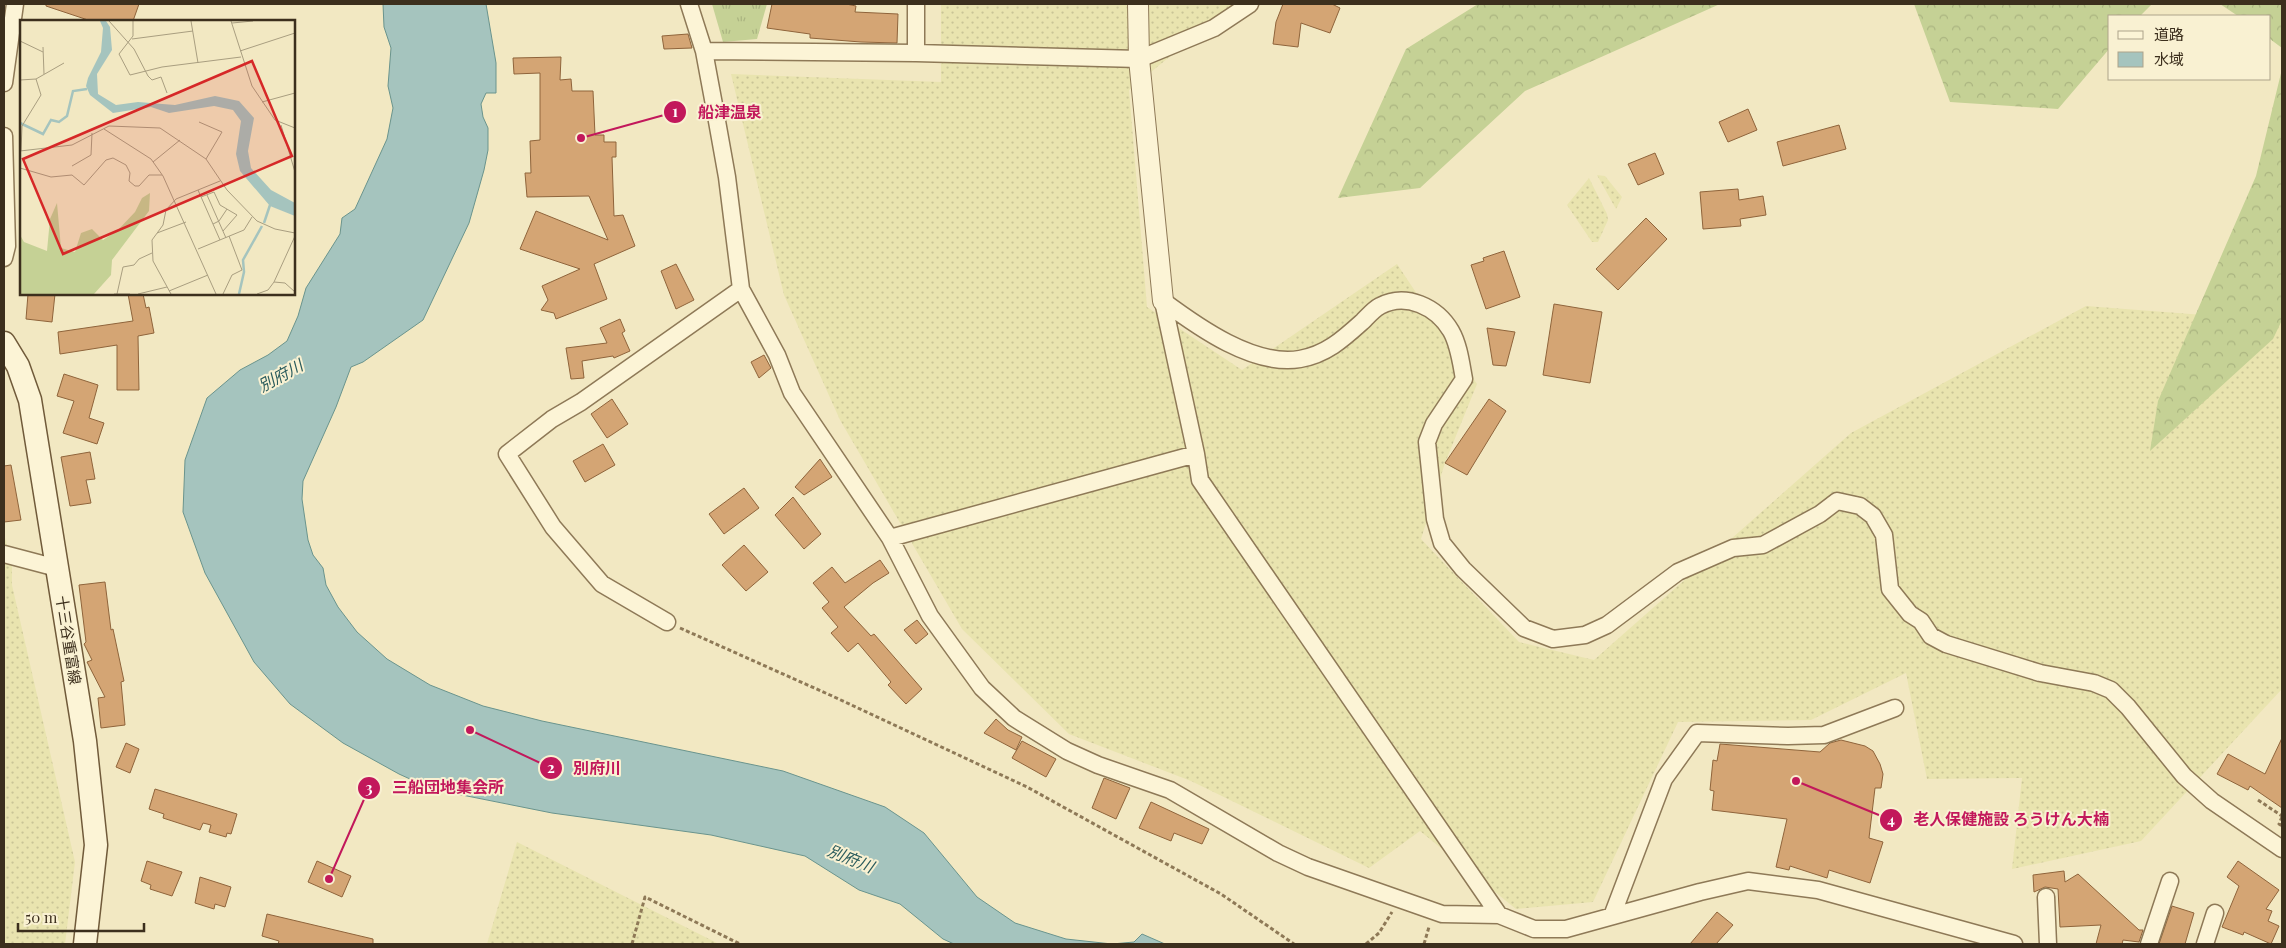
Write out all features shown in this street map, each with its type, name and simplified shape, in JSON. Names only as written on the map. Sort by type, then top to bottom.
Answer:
[{"type":"main road","name":"十三谷重富線","points":[[4,343],[18,366],[30,400],[85,741],[96,845],[85,944]]},
{"type":"street","points":[[4,83],[15,4]]},
{"type":"street","points":[[689,4],[704,51],[727,178],[741,289],[777,355],[792,393],[890,538],[930,616],[982,688],[1014,718],[1067,751],[1098,765],[1170,790],[1278,853],[1308,867],[1442,914],[1498,915],[1534,929],[1566,929],[1700,892],[1748,881],[1818,890],[2014,944]]},
{"type":"street","points":[[916,4],[916,53]]},
{"type":"street","points":[[1138,4],[1138,59],[1163,301],[1200,480],[1498,915]]},
{"type":"street","points":[[704,51],[916,53],[1138,59],[1214,28],[1250,4]]},
{"type":"street","points":[[4,136],[7,246],[4,258]]},
{"type":"street","points":[[667,622],[602,584],[553,527],[507,454],[552,419],[581,402],[741,289]]},
{"type":"street","points":[[1163,301],[1223,340],[1239,348],[1274,360],[1299,359],[1326,352],[1379,306],[1397,300],[1418,303],[1436,312],[1451,331],[1461,359],[1464,379],[1434,424],[1427,442],[1435,519],[1442,543],[1463,569],[1524,628],[1553,638],[1585,635],[1606,625],[1678,572],[1732,548],[1764,545],[1820,514],[1837,501],[1860,506],[1873,516],[1884,535],[1890,589],[1910,614],[1921,621],[1931,636],[1946,644],[2040,674],[2094,682],[2111,690],[2128,706],[2184,776],[2212,801],[2282,850]]},
{"type":"street","points":[[890,538],[1196,454]]},
{"type":"street","points":[[4,554],[57,568]]},
{"type":"street","points":[[1612,916],[1664,778],[1697,734],[1824,735],[1895,708]]},
{"type":"street","points":[[2149,944],[2170,881]]},
{"type":"street","points":[[2046,897],[2048,944]]},
{"type":"street","points":[[2205,944],[2215,913]]},
{"type":"path","points":[[667,622],[830,695],[1027,787],[1221,894],[1294,944]]},
{"type":"path","points":[[2258,800],[2282,816],[2279,824],[2282,826]]},
{"type":"path","points":[[632,944],[645,896],[740,944]]},
{"type":"path","points":[[1366,944],[1379,933],[1399,900]]},
{"type":"shaded area","points":[[941,4],[1234,4],[1129,90],[1147,307],[1242,370],[1397,264],[1477,384],[1445,463],[1421,539],[1519,642],[1594,660],[1851,433],[2086,306],[2282,321],[2282,689],[2141,841],[2012,869],[2022,778],[1927,779],[1906,673],[1811,720],[1678,722],[1593,902],[1516,909],[1420,831],[1369,868],[1191,781],[1069,734],[962,629],[840,420],[784,295],[731,74],[941,82]]},
{"type":"shaded area","points":[[1597,175],[1605,176],[1622,197],[1616,209]]},
{"type":"shaded area","points":[[1589,178],[1607,214],[1608,220],[1598,242],[1592,242],[1567,205]]},
{"type":"shaded area","points":[[4,534],[12,564],[12,585],[75,862],[65,944],[4,944]]},
{"type":"shaded area","points":[[517,842],[719,944],[487,944]]},
{"type":"green space","points":[[712,4],[767,4],[757,39],[723,42]]},
{"type":"green space","points":[[1478,4],[1720,4],[1525,91],[1420,188],[1338,198],[1406,49]]},
{"type":"green space","points":[[1914,4],[2152,4],[2141,15],[2108,15],[2108,50],[2058,109],[1950,102]]},
{"type":"green space","points":[[2220,4],[2282,4],[2282,48],[2271,40],[2271,15],[2236,15]]},
{"type":"green space","points":[[2282,69],[2282,320],[2273,339],[2150,451],[2158,401],[2256,176]]},
{"type":"water","points":[[383,4],[486,4],[496,63],[496,93],[486,93],[481,104],[483,117],[488,128],[488,150],[469,223],[423,320],[363,362],[351,367],[336,407],[303,481],[302,499],[308,540],[313,555],[323,568],[326,585],[338,607],[357,632],[387,659],[430,685],[483,706],[542,721],[783,771],[885,807],[924,833],[977,897],[1015,923],[1066,939],[1112,944],[954,944],[943,939],[900,904],[859,890],[805,856],[711,835],[552,813],[432,789],[399,774],[343,743],[290,704],[254,662],[205,573],[183,512],[185,460],[207,398],[240,370],[268,355],[287,341],[298,316],[306,288],[340,234],[342,218],[355,209],[387,139],[393,108],[388,86],[391,48],[384,27]]},
{"type":"water","points":[[1142,934],[1165,944],[1112,944],[1134,942]]},
{"type":"building","points":[[46,4],[139,4],[133,20],[88,20],[46,6]]},
{"type":"building","points":[[772,4],[846,4],[856,6],[855,12],[898,14],[897,43],[810,38],[810,34],[767,28]]},
{"type":"building","points":[[1283,4],[1332,4],[1340,8],[1330,33],[1301,23],[1298,47],[1273,44],[1276,22]]},
{"type":"building","points":[[688,34],[692,48],[664,49],[662,36]]},
{"type":"building","points":[[561,57],[560,80],[571,79],[572,91],[593,91],[595,135],[604,135],[604,142],[616,142],[616,157],[612,157],[614,216],[623,215],[635,246],[594,264],[607,299],[556,319],[554,313],[541,310],[548,300],[542,286],[580,269],[520,249],[536,211],[608,240],[589,196],[527,197],[525,173],[531,173],[530,141],[540,140],[540,73],[514,74],[513,58]]},
{"type":"building","points":[[1748,109],[1757,130],[1728,142],[1719,122]]},
{"type":"building","points":[[1839,125],[1846,149],[1783,166],[1777,142]]},
{"type":"building","points":[[1655,153],[1664,174],[1638,185],[1628,164]]},
{"type":"building","points":[[1738,189],[1739,200],[1763,196],[1766,215],[1740,219],[1741,226],[1703,229],[1700,192]]},
{"type":"building","points":[[1646,218],[1667,239],[1618,290],[1596,269]]},
{"type":"building","points":[[1504,251],[1520,297],[1486,309],[1471,265],[1484,261],[1483,258]]},
{"type":"building","points":[[676,264],[694,300],[676,309],[661,271]]},
{"type":"building","points":[[28,295],[55,295],[52,322],[26,319]]},
{"type":"building","points":[[128,295],[143,295],[146,308],[149,307],[154,333],[138,336],[139,390],[117,390],[117,345],[60,354],[58,332],[133,321]]},
{"type":"building","points":[[1554,304],[1602,312],[1590,383],[1543,375]]},
{"type":"building","points":[[620,319],[625,331],[622,333],[630,351],[614,358],[613,356],[582,361],[584,378],[571,379],[566,348],[607,343],[600,328]]},
{"type":"building","points":[[1487,328],[1515,332],[1506,366],[1493,365]]},
{"type":"building","points":[[764,355],[771,368],[759,378],[751,362]]},
{"type":"building","points":[[64,374],[98,385],[89,418],[104,423],[97,444],[63,433],[74,401],[57,396]]},
{"type":"building","points":[[612,399],[628,424],[607,438],[591,414]]},
{"type":"building","points":[[1489,399],[1506,411],[1467,475],[1445,463]]},
{"type":"building","points":[[603,444],[615,465],[585,482],[573,461]]},
{"type":"building","points":[[90,452],[95,479],[86,480],[91,503],[70,506],[61,457]]},
{"type":"building","points":[[820,459],[832,477],[804,495],[795,487]]},
{"type":"building","points":[[11,465],[21,520],[4,522],[4,466]]},
{"type":"building","points":[[744,488],[759,508],[724,534],[709,514]]},
{"type":"building","points":[[793,497],[821,534],[804,549],[775,515]]},
{"type":"building","points":[[744,545],[768,572],[746,591],[722,565]]},
{"type":"building","points":[[880,560],[889,573],[873,583],[844,607],[871,636],[874,634],[922,689],[906,704],[888,685],[891,682],[858,643],[848,652],[831,633],[838,627],[822,608],[829,602],[813,583],[832,567],[845,583]]},
{"type":"building","points":[[105,582],[111,630],[113,629],[124,681],[121,682],[125,725],[101,728],[98,698],[105,697],[87,662],[92,660],[84,644],[86,642],[79,585]]},
{"type":"building","points":[[917,620],[928,634],[916,644],[904,630]]},
{"type":"building","points":[[996,719],[1008,730],[1022,737],[1016,750],[984,733]]},
{"type":"building","points":[[2282,738],[2282,808],[2250,786],[2248,790],[2217,774],[2228,754],[2265,774]]},
{"type":"building","points":[[1841,740],[1865,746],[1873,751],[1883,774],[1881,788],[1875,788],[1869,838],[1883,842],[1870,883],[1829,870],[1827,878],[1790,866],[1789,870],[1776,867],[1787,819],[1712,810],[1714,791],[1710,790],[1713,760],[1717,761],[1720,744],[1820,752],[1830,743]]},
{"type":"building","points":[[1022,741],[1056,759],[1046,777],[1012,758]]},
{"type":"building","points":[[126,743],[139,749],[130,773],[116,767]]},
{"type":"building","points":[[1104,778],[1130,788],[1116,819],[1092,808]]},
{"type":"building","points":[[155,789],[237,814],[231,834],[227,833],[226,837],[209,832],[211,825],[203,823],[200,830],[163,818],[164,814],[149,809]]},
{"type":"building","points":[[1151,802],[1209,829],[1202,844],[1174,833],[1171,841],[1139,828]]},
{"type":"building","points":[[147,861],[182,872],[172,896],[150,889],[151,885],[141,881]]},
{"type":"building","points":[[317,861],[351,876],[342,897],[308,882]]},
{"type":"building","points":[[2238,861],[2279,890],[2266,909],[2272,911],[2268,921],[2279,926],[2271,944],[2244,932],[2243,935],[2222,927],[2239,886],[2227,877]]},
{"type":"building","points":[[2064,871],[2065,882],[2078,874],[2139,930],[2143,930],[2139,942],[2123,940],[2122,944],[2096,944],[2101,925],[2060,927],[2058,889],[2045,887],[2034,892],[2033,875]]},
{"type":"building","points":[[200,877],[231,887],[225,907],[215,904],[214,909],[195,903]]},
{"type":"building","points":[[2172,906],[2194,913],[2185,944],[2159,944]]},
{"type":"building","points":[[1717,912],[1733,925],[1716,944],[1690,944]]},
{"type":"building","points":[[267,914],[373,939],[373,944],[278,944],[279,941],[262,936]]},
{"type":"place","name":"船津温泉","points":[[581,138]]},
{"type":"place","name":"別府川","points":[[470,730]]},
{"type":"place","name":"老人保健施設 ろうけん大楠","points":[[1796,781]]},
{"type":"place","name":"三船団地集会所","points":[[329,879]]}]
